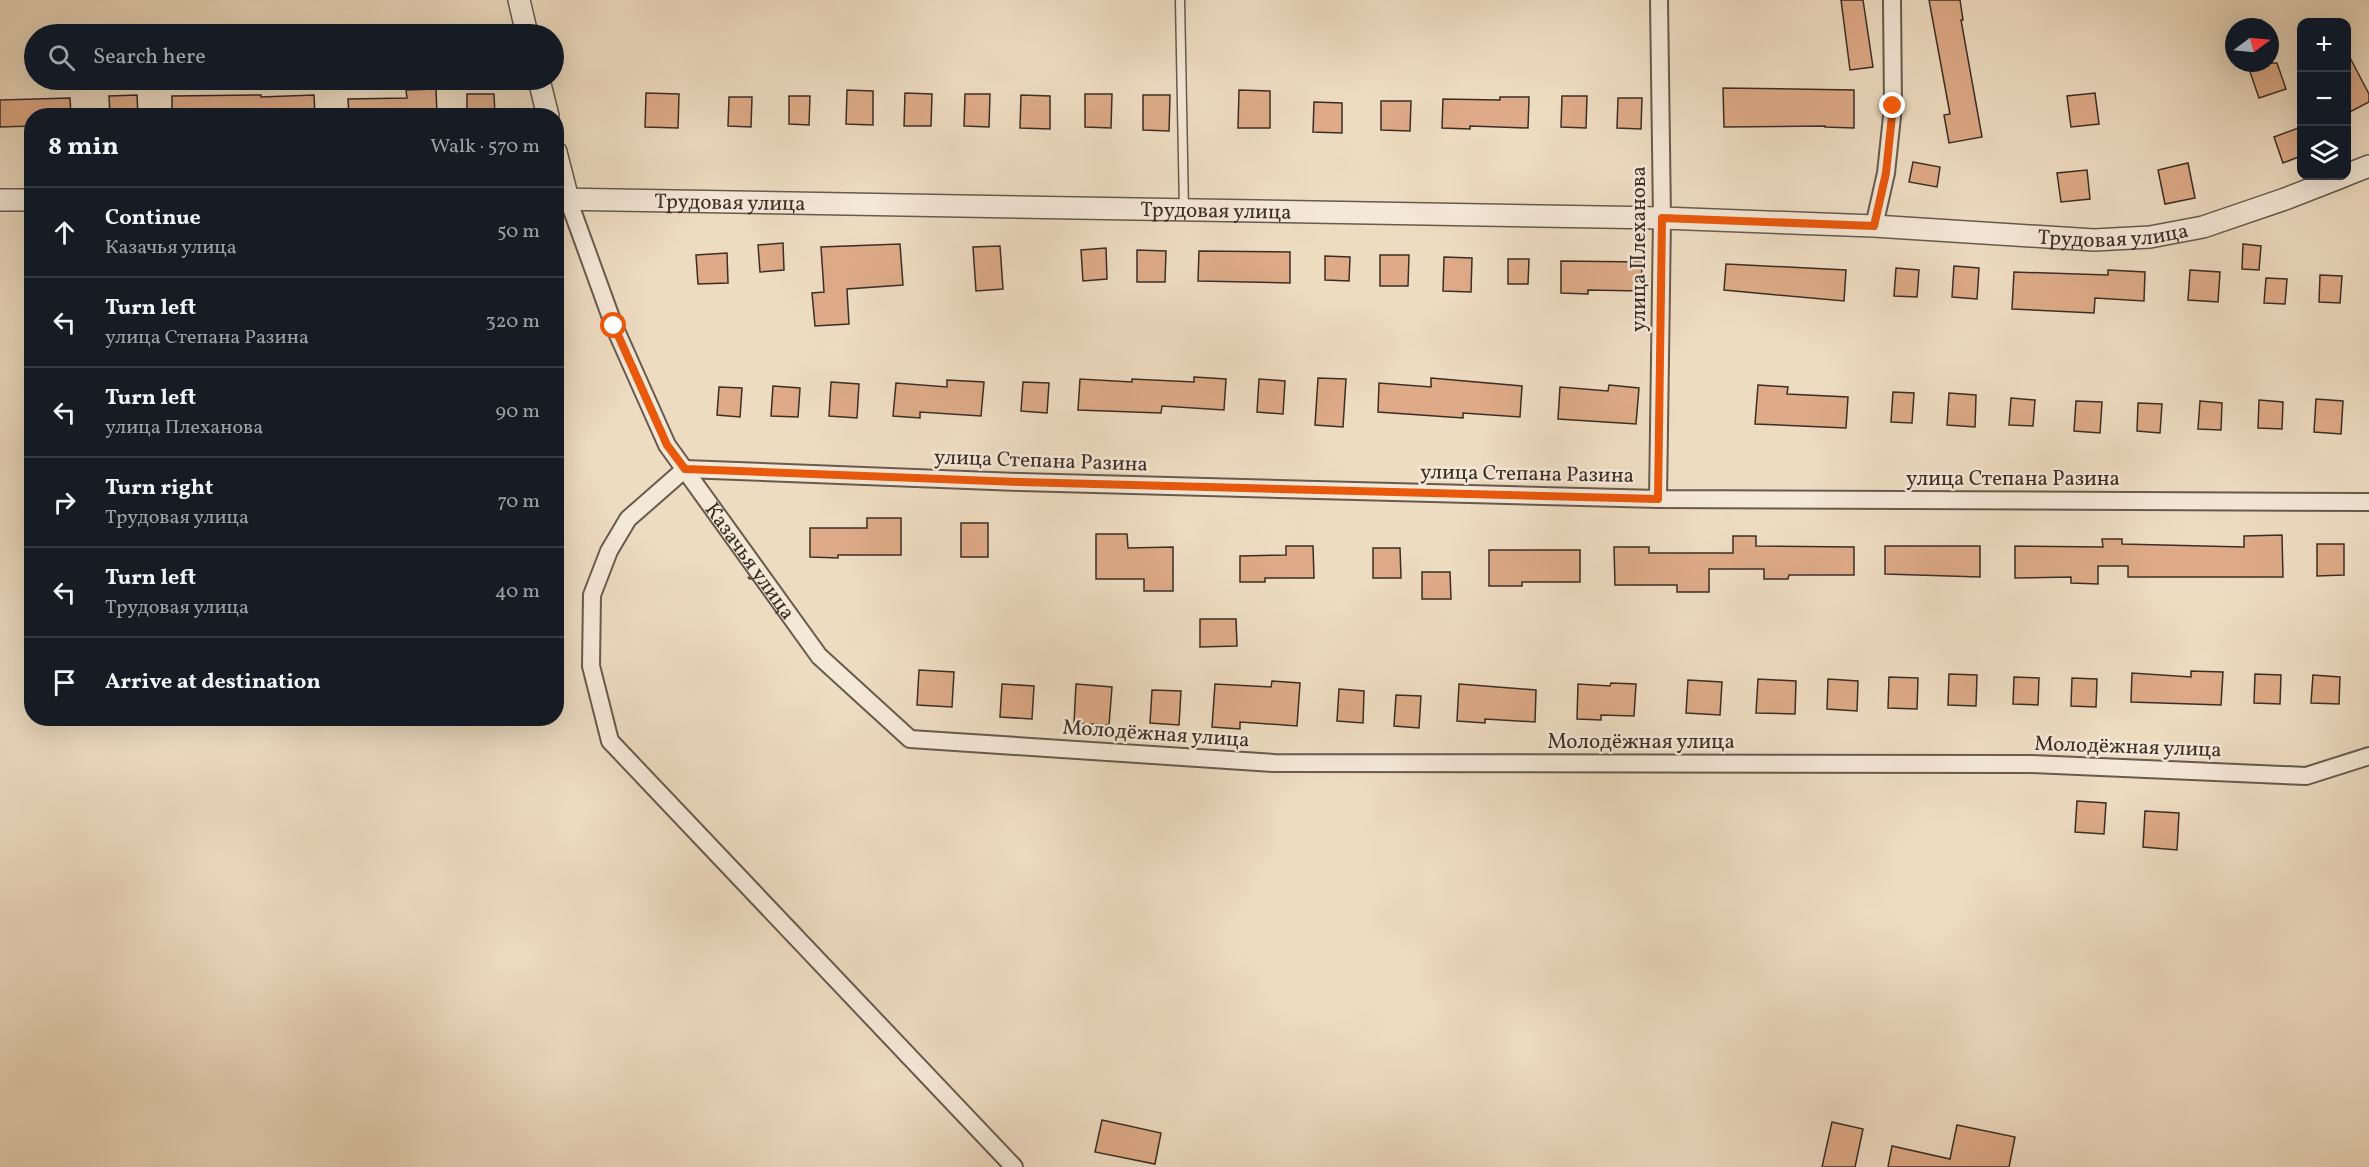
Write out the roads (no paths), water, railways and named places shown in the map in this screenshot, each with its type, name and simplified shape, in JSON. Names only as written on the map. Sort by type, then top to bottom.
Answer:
[{"type":"street","points":[[519,0],[525,24]]},
{"type":"street","name":"улица Плеханова","points":[[1658,499],[1662,218],[1659,0]]},
{"type":"street","points":[[1874,226],[1886,173],[1893,106],[1892,0]]},
{"type":"street","points":[[541,90],[546,108]]},
{"type":"street","name":"Трудовая улица","points":[[2351,173],[2369,166]]},
{"type":"street","name":"Трудовая улица","points":[[564,199],[1662,218],[1874,226],[2094,240],[2150,237],[2203,227],[2332,180]]},
{"type":"street","points":[[0,200],[24,200]]},
{"type":"street","name":"Казачья улица","points":[[564,204],[614,326],[667,445],[819,656],[910,739]]},
{"type":"street","points":[[685,469],[628,519],[609,551],[592,595],[591,666],[610,741],[1014,1167]]},
{"type":"street","name":"улица Степана Разина","points":[[685,469],[1020,482],[1658,499],[2369,502]]},
{"type":"street","name":"Молодёжная улица","points":[[910,739],[1274,762],[2030,764],[2306,776],[2369,756]]},
{"type":"lane","points":[[1180,0],[1184,211]]}]
